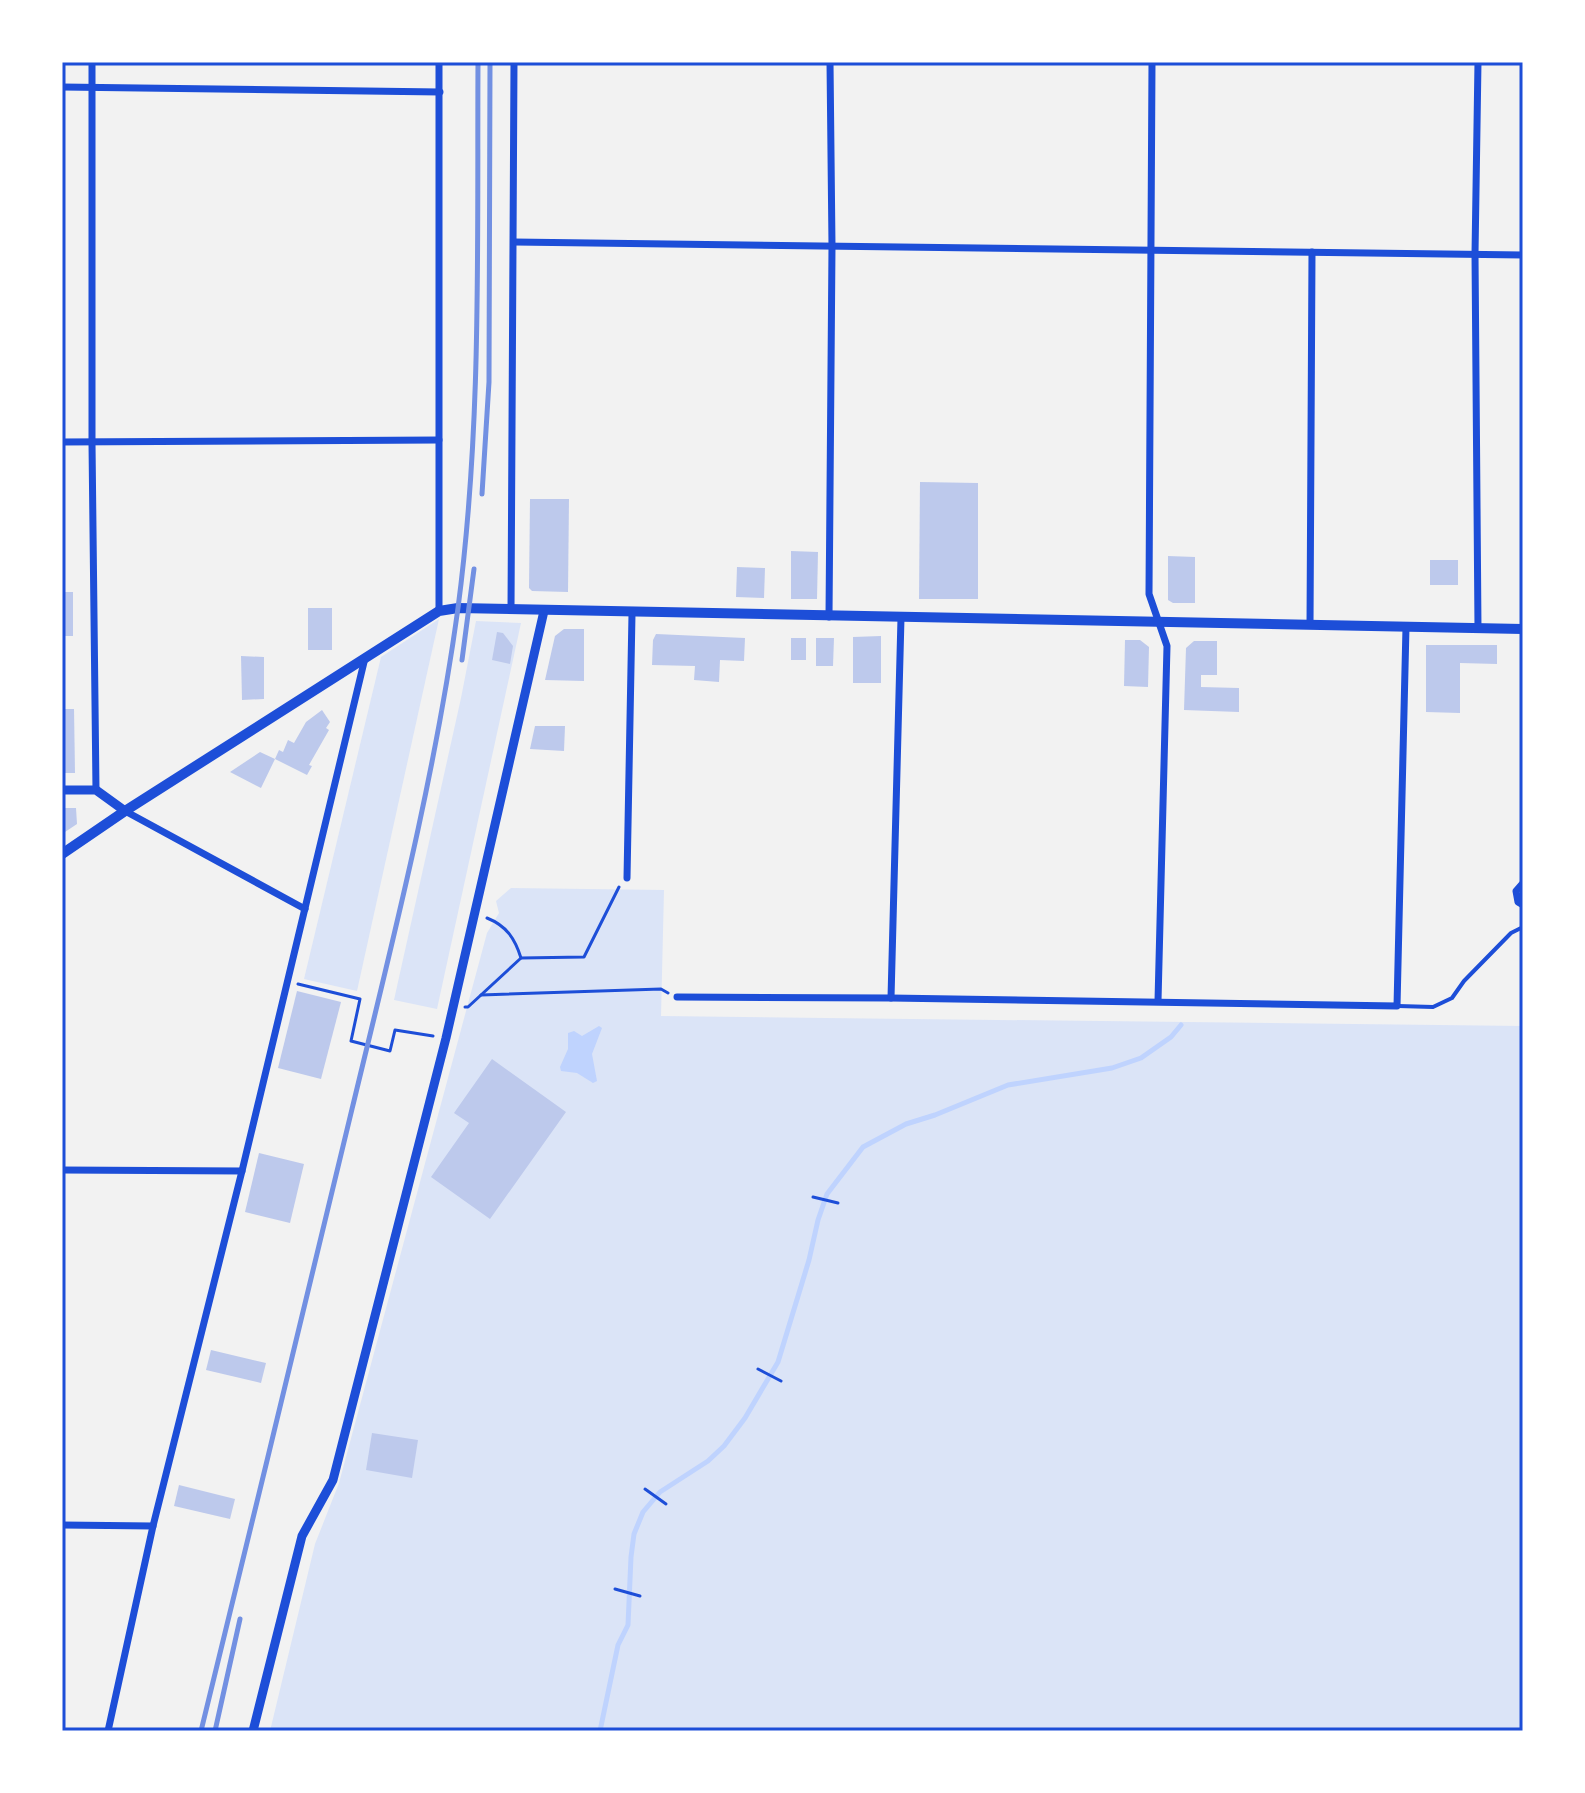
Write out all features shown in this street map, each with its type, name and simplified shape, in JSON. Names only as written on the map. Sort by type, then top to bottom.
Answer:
[{"type":"main road","points":[[62,854],[366,656],[439,611],[458,608],[632,614],[1523,629]]},
{"type":"street","points":[[92,62],[96,790]]},
{"type":"street","points":[[439,62],[439,611]]},
{"type":"street","points":[[511,610],[514,62]]},
{"type":"street","points":[[829,617],[830,62]]},
{"type":"street","points":[[1152,62],[1149,594],[1167,646],[1158,1001]]},
{"type":"street","points":[[1478,62],[1475,254],[1478,628]]},
{"type":"street","points":[[62,87],[440,92]]},
{"type":"street","points":[[514,242],[1523,255]]},
{"type":"street","points":[[1310,625],[1312,252]]},
{"type":"street","points":[[62,442],[439,440]]},
{"type":"street","points":[[253,1731],[302,1536],[333,1480],[446,1038],[544,611]]},
{"type":"street","points":[[627,878],[632,614]]},
{"type":"street","points":[[891,998],[901,618]]},
{"type":"street","points":[[677,997],[1397,1006],[1406,627]]},
{"type":"street","points":[[108,1731],[153,1526],[366,656]]},
{"type":"street","points":[[62,790],[96,790],[125,811],[305,909]]},
{"type":"street","points":[[1523,883],[1516,891],[1518,902],[1523,905]]},
{"type":"street","points":[[62,1170],[242,1171]]},
{"type":"street","points":[[62,1525],[153,1526]]},
{"type":"lane","points":[[1397,1006],[1433,1007],[1452,998],[1464,981],[1511,933],[1523,927]]},
{"type":"path","points":[[627,878],[617,890],[584,957],[521,958],[481,995],[661,989],[677,997]]},
{"type":"path","points":[[475,914],[494,921],[515,938],[521,958]]},
{"type":"path","points":[[287,982],[360,999],[351,1041],[390,1051],[395,1030],[418,1033]]},
{"type":"path","points":[[813,1197],[838,1203]]},
{"type":"path","points":[[758,1369],[781,1381]]},
{"type":"path","points":[[645,1489],[666,1504]]},
{"type":"path","points":[[615,1589],[640,1596]]},
{"type":"shaded area","points":[[439,619],[357,991],[304,979],[381,657]]},
{"type":"shaded area","points":[[476,621],[521,623],[437,1009],[394,1000]]},
{"type":"shaded area","points":[[511,888],[664,890],[661,1016],[1523,1026],[1523,1731],[270,1731],[315,1544],[339,1483],[487,933],[499,913],[496,901]]},
{"type":"water","points":[[599,1026],[602,1028],[592,1054],[597,1081],[593,1083],[577,1073],[561,1071],[568,1049],[568,1033],[574,1031],[582,1036]]},
{"type":"building","points":[[920,482],[978,483],[978,599],[919,599]]},
{"type":"building","points":[[530,499],[569,499],[568,592],[532,591],[529,588]]},
{"type":"building","points":[[791,551],[818,552],[817,599],[791,599]]},
{"type":"building","points":[[1168,556],[1195,557],[1195,603],[1173,603],[1168,600]]},
{"type":"building","points":[[1430,560],[1458,560],[1458,585],[1430,585]]},
{"type":"building","points":[[737,567],[765,568],[764,598],[736,597]]},
{"type":"building","points":[[62,592],[73,592],[73,636],[62,636]]},
{"type":"building","points":[[308,608],[332,608],[332,650],[308,650]]},
{"type":"building","points":[[564,629],[584,629],[584,681],[545,680],[555,636]]},
{"type":"building","points":[[497,632],[503,633],[513,646],[510,664],[492,660]]},
{"type":"building","points":[[656,634],[745,638],[744,661],[720,660],[719,682],[694,680],[695,666],[652,665]]},
{"type":"building","points":[[881,636],[881,683],[853,683],[853,637]]},
{"type":"building","points":[[791,638],[806,638],[806,660],[791,660]]},
{"type":"building","points":[[816,638],[834,638],[833,666],[816,666]]},
{"type":"building","points":[[1125,640],[1140,640],[1149,647],[1148,687],[1124,686]]},
{"type":"building","points":[[1194,641],[1217,641],[1217,675],[1201,675],[1201,687],[1239,688],[1239,712],[1184,710],[1186,648]]},
{"type":"building","points":[[1426,645],[1497,645],[1497,664],[1460,663],[1460,713],[1426,712]]},
{"type":"building","points":[[241,656],[264,657],[264,699],[242,700]]},
{"type":"building","points":[[62,709],[74,709],[75,773],[62,773]]},
{"type":"building","points":[[322,710],[330,722],[326,728],[329,730],[309,765],[312,766],[307,775],[275,759],[279,750],[283,752],[288,740],[294,743],[306,722]]},
{"type":"building","points":[[535,726],[565,726],[564,751],[530,749]]},
{"type":"building","points":[[260,752],[275,759],[261,788],[230,772]]},
{"type":"building","points":[[62,808],[76,808],[77,824],[62,834]]},
{"type":"building","points":[[297,991],[341,1002],[321,1079],[278,1068]]},
{"type":"building","points":[[492,1059],[566,1112],[490,1219],[431,1177],[469,1123],[454,1113]]},
{"type":"building","points":[[259,1153],[304,1164],[290,1223],[245,1212]]},
{"type":"building","points":[[211,1350],[266,1363],[261,1383],[206,1370]]},
{"type":"building","points":[[372,1433],[418,1440],[412,1478],[366,1470]]},
{"type":"building","points":[[179,1485],[235,1499],[230,1519],[174,1506]]},
{"type":"waterway","points":[[600,1731],[618,1645],[628,1625],[634,1534],[643,1512],[660,1492],[708,1461],[745,1418],[778,1362],[827,1194],[863,1147],[906,1124],[1008,1085],[1112,1068],[1141,1058],[1171,1037],[1181,1025]]},
{"type":"railway","points":[[201,1731],[397,922],[425,797],[448,671],[466,540],[475,403],[478,62]]},
{"type":"railway","points":[[482,494],[489,382],[490,62]]},
{"type":"railway","points":[[462,660],[474,569]]},
{"type":"railway","points":[[215,1731],[240,1619]]}]
